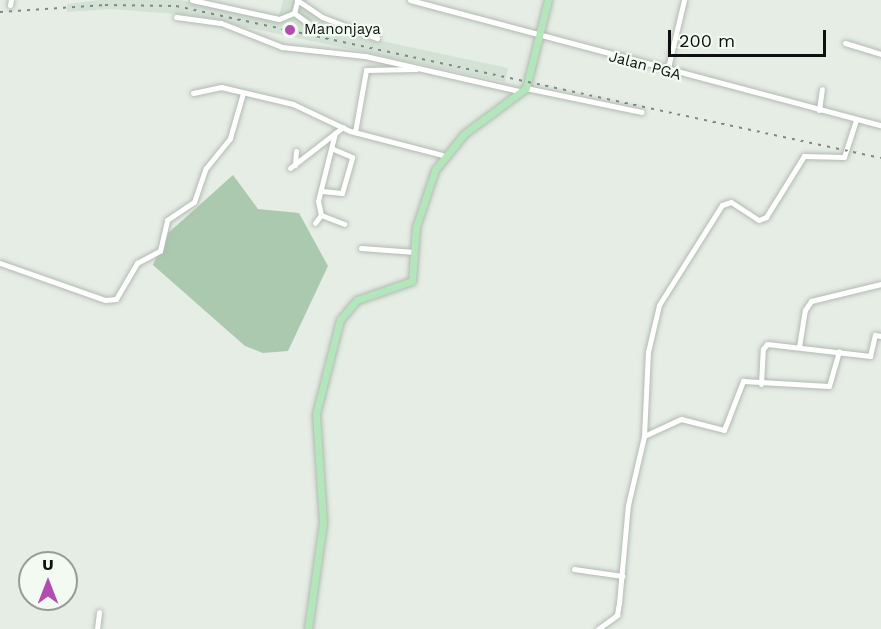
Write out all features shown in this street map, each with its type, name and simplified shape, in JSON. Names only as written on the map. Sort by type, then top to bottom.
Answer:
[{"type":"main road","points":[[308,629],[324,511],[316,414],[340,320],[350,304],[412,281],[422,205],[442,155],[523,90],[540,38],[548,0]]},
{"type":"street","points":[[192,0],[275,18],[294,13]]},
{"type":"street","name":"Jalan PGA","points":[[410,0],[667,72],[881,125]]},
{"type":"street","points":[[667,72],[684,0]]},
{"type":"street","points":[[294,13],[297,1],[377,38]]},
{"type":"street","points":[[294,13],[308,23]]},
{"type":"street","points":[[176,17],[221,23],[282,47],[364,56],[523,90],[642,112]]},
{"type":"street","points":[[845,43],[881,54]]},
{"type":"street","points":[[355,132],[366,70],[421,69]]},
{"type":"street","points":[[193,93],[219,87],[307,108],[355,132],[442,155]]},
{"type":"street","points":[[819,110],[822,89]]},
{"type":"street","points":[[0,262],[105,300],[116,299],[137,263],[159,251],[167,220],[194,202],[206,168],[230,138],[243,93]]},
{"type":"street","points":[[598,629],[617,615],[623,576],[628,505],[644,436],[648,352],[659,305],[722,205],[731,202],[759,220],[766,217],[804,156],[844,157],[856,120]]},
{"type":"street","points":[[296,151],[292,167],[343,127]]},
{"type":"street","points":[[315,223],[321,215],[322,191],[335,133]]},
{"type":"street","points":[[322,191],[342,193],[352,157],[333,149]]},
{"type":"street","points":[[321,215],[344,224]]},
{"type":"street","points":[[361,248],[415,252]]},
{"type":"street","points":[[799,347],[805,310],[811,302],[881,284]]},
{"type":"street","points":[[762,384],[765,345],[870,356],[875,335],[881,336]]},
{"type":"street","points":[[644,436],[681,419],[724,429],[740,383],[829,387],[839,351]]},
{"type":"street","points":[[574,569],[623,576]]},
{"type":"street","points":[[97,629],[99,612]]},
{"type":"shaded area","points":[[99,0],[180,0],[278,20],[283,0],[307,0],[306,10],[372,39],[508,68],[505,82],[189,15],[111,9],[67,12],[67,4]]},
{"type":"green space","points":[[233,175],[258,209],[299,213],[328,266],[288,351],[263,353],[245,346],[153,265],[166,235]]},
{"type":"railway","points":[[0,12],[105,5],[176,6],[881,158]]},
{"type":"place","name":"Manonjaya","points":[[290,30]]}]
